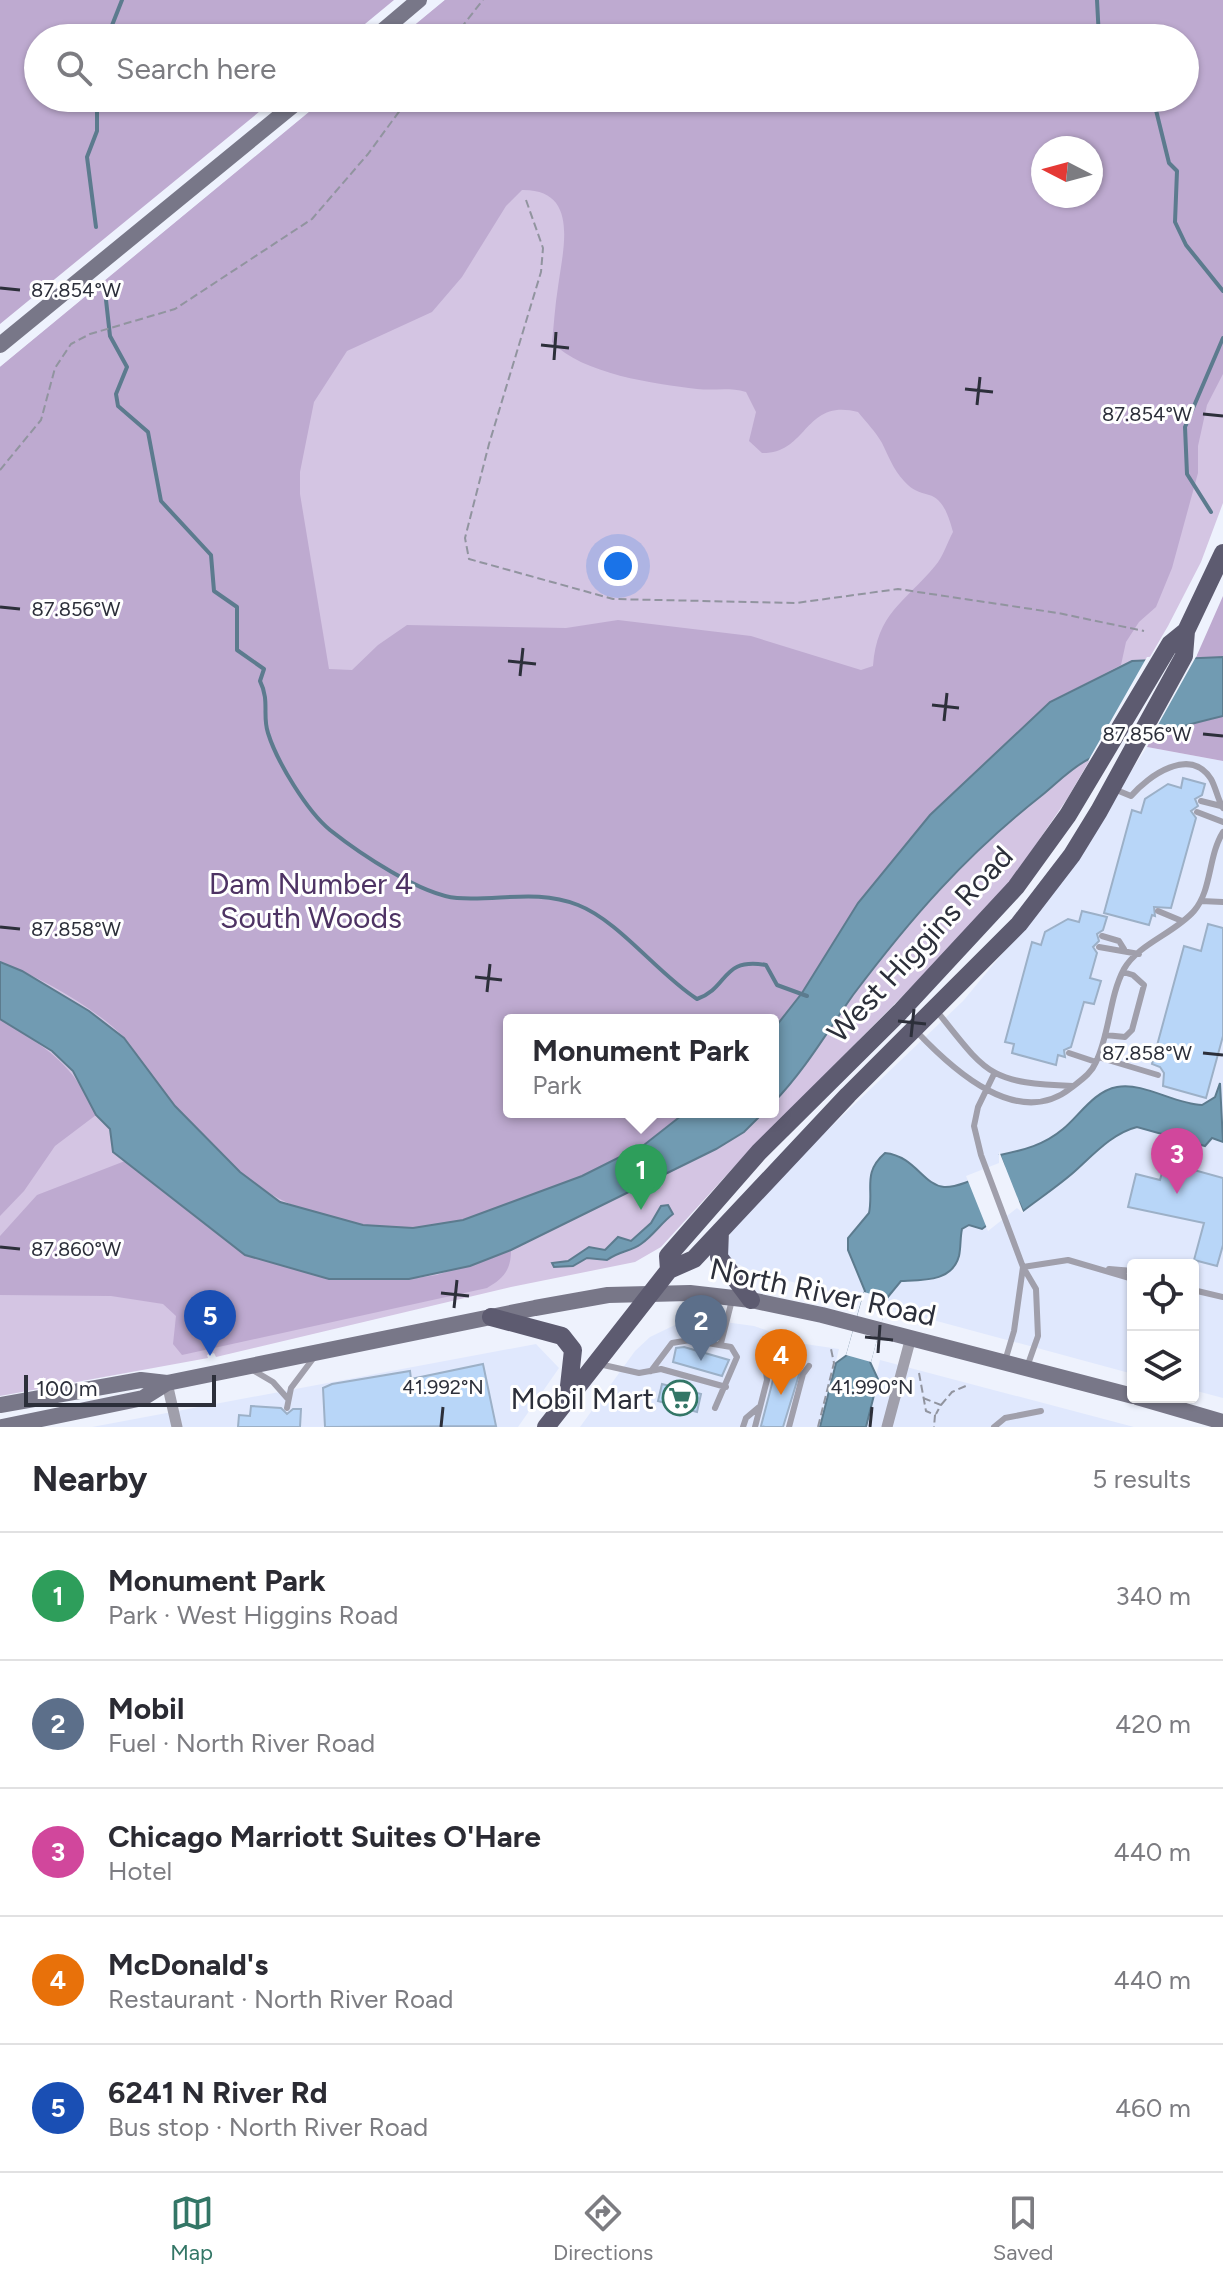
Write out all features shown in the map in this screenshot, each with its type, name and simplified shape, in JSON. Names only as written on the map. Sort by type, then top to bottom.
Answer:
[{"type":"main road","points":[[391,24],[419,0]]},
{"type":"main road","points":[[0,345],[285,112]]},
{"type":"main road","name":"West Higgins Road","points":[[546,1427],[669,1270],[694,1259],[934,1008],[1019,924],[1072,855],[1184,656],[1186,631],[1223,553]]},
{"type":"main road","name":"West Higgins Road","points":[[669,1270],[668,1256],[726,1188],[804,1105],[919,993],[1016,887],[1103,760],[1170,644],[1186,631]]},
{"type":"main road","points":[[720,1231],[719,1257],[742,1298]]},
{"type":"main road","name":"North River Road","points":[[0,1405],[141,1380],[167,1383],[608,1295],[690,1293],[742,1298],[855,1324],[1127,1394]]},
{"type":"main road","points":[[491,1317],[562,1336],[573,1350],[568,1398]]},
{"type":"main road","name":"North River Road","points":[[2,1427],[143,1398],[167,1383]]},
{"type":"main road","name":"North River Road","points":[[1159,1403],[1223,1422]]},
{"type":"street","points":[[919,993],[934,1008]]},
{"type":"street","points":[[900,1012],[914,1029]]},
{"type":"street","points":[[887,1427],[911,1337]]},
{"type":"street","points":[[167,1383],[177,1427]]},
{"type":"lane","points":[[1111,788],[1131,796],[1146,778],[1174,764],[1202,770],[1210,778],[1222,807]]},
{"type":"lane","points":[[1201,801],[1222,807]]},
{"type":"lane","points":[[1197,812],[1223,822]]},
{"type":"lane","points":[[914,1029],[942,1058],[1000,1098],[1028,1101],[1059,1098],[1086,1077],[1097,1060],[1123,972],[1139,954],[1182,921],[1201,901],[1211,859],[1223,832]]},
{"type":"lane","points":[[1201,901],[1223,902]]},
{"type":"lane","points":[[1158,911],[1182,921]]},
{"type":"lane","points":[[1102,936],[1119,941],[1124,949]]},
{"type":"lane","points":[[1099,947],[1139,954]]},
{"type":"lane","points":[[1105,1035],[1125,1037],[1132,1030],[1144,985],[1133,975],[1123,972]]},
{"type":"lane","points":[[934,1008],[979,1064],[1002,1079],[1073,1086]]},
{"type":"lane","points":[[1069,1053],[1158,1075]]},
{"type":"lane","points":[[994,1074],[974,1126],[981,1155],[1009,1231],[1023,1267],[1036,1289],[1038,1336],[1027,1367]]},
{"type":"lane","points":[[1023,1267],[1068,1260],[1127,1270]]},
{"type":"lane","points":[[1005,1361],[1014,1331],[1017,1290],[1023,1267]]},
{"type":"lane","points":[[1109,1269],[1127,1276]]},
{"type":"lane","points":[[1199,1291],[1223,1297]]},
{"type":"lane","points":[[721,1343],[742,1298]]},
{"type":"lane","points":[[651,1371],[672,1343],[690,1340],[731,1347],[737,1357],[715,1408]]},
{"type":"lane","points":[[287,1408],[297,1378],[317,1354]]},
{"type":"lane","points":[[595,1363],[639,1373],[661,1369],[726,1387]]},
{"type":"lane","points":[[755,1427],[767,1380],[765,1364]]},
{"type":"lane","points":[[789,1427],[803,1374],[809,1366]]},
{"type":"lane","points":[[248,1367],[273,1382],[288,1399]]},
{"type":"lane","points":[[743,1427],[746,1418],[761,1404]]},
{"type":"lane","points":[[994,1427],[1005,1418],[1041,1411]]},
{"type":"path","points":[[464,24],[483,0]]},
{"type":"path","points":[[0,470],[41,420],[55,368],[71,344],[90,334],[175,309],[312,219],[368,154],[399,112]]},
{"type":"path","points":[[526,200],[543,248],[541,272],[465,538],[469,559],[613,599],[796,603],[898,589],[1058,613],[1144,631]]},
{"type":"path","points":[[818,1427],[834,1363],[831,1349]]},
{"type":"path","points":[[919,1373],[926,1411],[935,1415]]},
{"type":"path","points":[[934,1427],[935,1415],[941,1405],[952,1392],[968,1385]]},
{"type":"path","points":[[922,1398],[941,1405]]},
{"type":"shaded area","points":[[1223,657],[1223,716],[1172,729],[1089,759],[1013,819],[963,865],[918,914],[853,995],[806,1064],[779,1096],[779,1022],[802,993],[858,903],[930,815],[1050,702],[1132,661]]},
{"type":"shaded area","points":[[1147,747],[1223,761],[1223,1398],[1199,1392],[1199,1259],[1127,1259],[1127,1372],[752,1271],[732,1261],[727,1253],[730,1232],[774,1181],[963,1001],[1042,906]]},
{"type":"shaded area","points":[[0,962],[22,971],[89,1011],[124,1038],[175,1106],[240,1172],[280,1202],[363,1225],[413,1228],[463,1220],[582,1176],[644,1145],[678,1118],[758,1118],[744,1132],[716,1149],[511,1250],[470,1266],[409,1279],[329,1279],[245,1255],[113,1152],[110,1129],[96,1115],[73,1071],[52,1051],[0,1019]]},
{"type":"shaded area","points":[[1220,1083],[1223,1142],[1212,1138],[1205,1146],[1137,1127],[1128,1130],[1104,1145],[1023,1211],[1019,1202],[982,1229],[969,1225],[962,1229],[959,1256],[950,1271],[936,1278],[901,1281],[887,1298],[870,1362],[878,1379],[866,1427],[820,1427],[836,1363],[847,1355],[865,1291],[848,1250],[848,1238],[869,1213],[871,1174],[885,1153],[904,1159],[937,1185],[951,1187],[1004,1166],[1000,1155],[1049,1139],[1109,1089],[1127,1086],[1202,1105],[1215,1097]]},
{"type":"shaded area","points":[[668,1205],[673,1214],[637,1247],[607,1260],[587,1258],[573,1266],[554,1267],[552,1263],[568,1261],[589,1247],[605,1250],[618,1237],[631,1241],[651,1223],[661,1206]]},
{"type":"shaded area","points":[[710,1320],[754,1326],[805,1344],[839,1349],[820,1427],[580,1427],[635,1351],[650,1337],[677,1324]]},
{"type":"shaded area","points":[[536,1344],[559,1368],[518,1427],[92,1427]]},
{"type":"shaded area","points":[[880,1360],[1134,1427],[863,1427]]},
{"type":"green space","points":[[0,0],[394,0],[365,24],[24,24],[24,112],[259,112],[0,324]]},
{"type":"green space","name":"Dam Number 4 South Woods","points":[[445,0],[1223,0],[1223,503],[1201,562],[1168,626],[1067,799],[1013,878],[952,946],[743,1157],[661,1247],[635,1262],[511,1287],[216,1357],[214,1353],[207,1355],[208,1358],[0,1396],[0,367],[309,112],[1199,112],[1199,24],[416,24]]},
{"type":"green space","name":"Dam Number 4 South Woods","points":[[445,0],[1223,0],[1223,374],[1207,405],[1198,446],[1198,473],[1172,568],[1156,607],[1139,622],[1126,642],[1121,665],[1050,702],[930,815],[858,903],[802,993],[779,1022],[779,1014],[503,1014],[503,1118],[679,1118],[660,1134],[563,1185],[464,1219],[411,1228],[341,1221],[296,1207],[256,1184],[226,1159],[182,1113],[147,1072],[128,1041],[111,1026],[66,994],[0,962],[0,367],[309,112],[1199,112],[1199,24],[416,24]],"holes":[[[522,190],[540,192],[553,199],[564,224],[564,239],[552,342],[565,353],[620,376],[697,389],[746,392],[756,412],[749,441],[762,453],[789,445],[816,419],[827,413],[840,410],[858,412],[880,439],[904,481],[919,492],[937,499],[942,505],[953,532],[938,562],[886,621],[880,633],[873,666],[861,670],[751,636],[618,620],[566,628],[407,625],[378,645],[352,670],[329,669],[300,494],[300,472],[314,402],[347,351],[432,312],[462,277],[506,206]]]},
{"type":"green space","points":[[1223,596],[1223,657],[1195,659],[1197,655]]},
{"type":"green space","points":[[1223,716],[1223,761],[1147,747],[1154,734]]},
{"type":"green space","points":[[0,1019],[32,1039],[68,1069],[96,1115],[55,1146],[24,1191],[0,1216]]},
{"type":"green space","points":[[125,1161],[203,1223],[329,1279],[409,1279],[437,1275],[511,1250],[510,1263],[502,1277],[487,1288],[182,1355],[173,1344],[176,1316],[163,1304],[111,1296],[0,1295],[0,1236],[37,1195]]},
{"type":"pier","points":[[1197,655],[1149,741],[1088,761],[1147,657]]},
{"type":"pier","points":[[999,1151],[1024,1214],[1017,1208],[988,1231],[966,1176],[999,1163]]},
{"type":"pier","points":[[864,1292],[888,1299],[871,1362],[846,1355]]},
{"type":"building","points":[[1183,778],[1205,784],[1202,795],[1195,799],[1198,806],[1191,811],[1196,818],[1171,908],[1154,907],[1155,916],[1152,915],[1149,925],[1104,913],[1132,810],[1141,813],[1145,799],[1168,784],[1181,788]]},
{"type":"building","points":[[1082,911],[1107,917],[1103,930],[1097,934],[1099,941],[1093,947],[1097,953],[1090,978],[1101,981],[1094,1004],[1084,1002],[1071,1047],[1064,1050],[1065,1057],[1058,1055],[1056,1065],[1012,1053],[1014,1044],[1005,1042],[1032,942],[1041,945],[1045,932],[1068,919],[1079,922]]},
{"type":"building","points":[[1208,924],[1223,928],[1223,1036],[1206,1098],[1163,1086],[1164,1073],[1152,1064],[1184,946],[1201,951]]},
{"type":"building","points":[[1165,1162],[1223,1178],[1223,1245],[1217,1266],[1194,1259],[1204,1223],[1128,1207],[1136,1174],[1160,1180]]},
{"type":"building","points":[[684,1347],[729,1360],[722,1376],[673,1362],[676,1348]]},
{"type":"building","points":[[780,1353],[796,1358],[802,1365],[783,1427],[765,1427],[761,1426]]},
{"type":"building","points":[[483,1364],[496,1426],[325,1427],[323,1388],[332,1384],[410,1371],[411,1379]]},
{"type":"building","name":"Mobil Mart","points":[[662,1384],[701,1394],[697,1412],[658,1401]]},
{"type":"building","points":[[251,1406],[281,1408],[287,1414],[293,1409],[301,1409],[300,1427],[238,1427],[239,1415],[250,1416]]},
{"type":"waterway","points":[[113,24],[122,0]]},
{"type":"waterway","points":[[1097,0],[1098,24]]},
{"type":"waterway","points":[[96,227],[87,157],[97,131],[97,112]]},
{"type":"waterway","points":[[1156,112],[1169,163],[1177,171],[1175,222],[1186,245],[1223,291]]},
{"type":"waterway","points":[[106,300],[110,336],[127,367],[116,394],[118,406],[148,432],[161,501],[211,555],[214,591],[237,607],[237,650],[264,669],[260,681],[272,745],[294,785],[321,822],[391,872],[442,895],[473,899],[548,898],[578,905],[608,923],[697,999],[715,988],[733,969],[751,964],[766,965],[777,985],[807,996]]},
{"type":"waterway","points":[[1211,512],[1187,474],[1185,427],[1223,338]]},
{"type":"place","name":"Chicago Marriott Suites O'Hare","points":[[1177,1194]]},
{"type":"place","name":"Monument Park","points":[[641,1210]]},
{"type":"place","name":"6241 N River Rd","points":[[210,1356]]},
{"type":"place","name":"Mobil","points":[[701,1361]]},
{"type":"place","name":"McDonald's","points":[[781,1395]]},
{"type":"place","name":"Mobil Mart","points":[[680,1398]]}]
